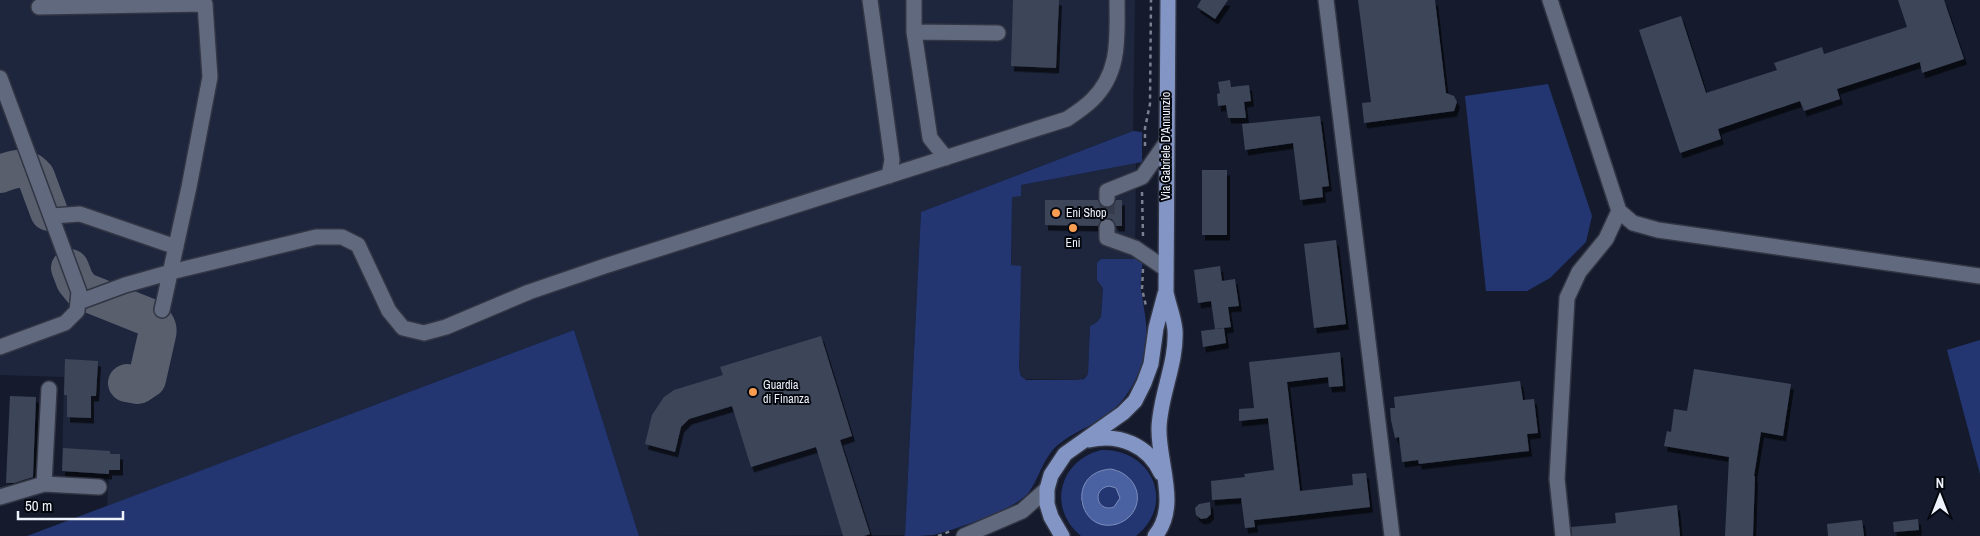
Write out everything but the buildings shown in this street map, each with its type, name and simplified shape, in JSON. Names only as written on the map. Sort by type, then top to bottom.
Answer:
[{"type":"main road","name":"Via Gabriele D'Annunzio","points":[[1166,292],[1168,0]]},
{"type":"main road","points":[[1062,536],[1051,517],[1047,504],[1047,489],[1052,475],[1065,454],[1086,441],[1123,413],[1135,400],[1151,364],[1156,328],[1166,292]]},
{"type":"main road","points":[[1155,536],[1164,520],[1168,506],[1159,441],[1159,425],[1172,362],[1175,329],[1166,292]]},
{"type":"main road","points":[[1086,441],[1099,438],[1127,440],[1150,455],[1164,479]]},
{"type":"street","points":[[870,0],[892,160],[889,176]]},
{"type":"street","points":[[914,0],[914,32],[930,138],[946,158]]},
{"type":"street","points":[[79,302],[125,285],[171,272],[316,237],[342,237],[358,245],[389,311],[403,328],[424,333],[446,327],[529,292],[605,266],[1068,119],[1093,99],[1108,78],[1117,54],[1117,0]]},
{"type":"street","points":[[1326,0],[1392,536]]},
{"type":"street","points":[[1550,0],[1619,211],[1633,223],[1658,230],[1980,276]]},
{"type":"street","points":[[39,6],[205,4],[210,77],[162,310]]},
{"type":"street","points":[[914,32],[998,33]]},
{"type":"street","points":[[0,78],[80,292],[77,311],[65,323],[0,348]]},
{"type":"street","points":[[1107,200],[1107,191],[1142,177],[1166,143]]},
{"type":"street","points":[[1563,536],[1556,479],[1567,298],[1579,272],[1606,239],[1619,211]]},
{"type":"street","points":[[52,216],[80,214],[176,247]]},
{"type":"street","points":[[1107,227],[1107,238],[1135,248],[1166,268]]},
{"type":"street","points":[[44,484],[49,389]]},
{"type":"street","points":[[0,497],[44,484],[99,487]]},
{"type":"street","points":[[960,533],[1022,511],[1035,502],[1047,489]]},
{"type":"path","points":[[1145,154],[1145,128],[1150,104],[1151,0]]},
{"type":"path","points":[[1142,177],[1144,254],[1142,289],[1147,313]]},
{"type":"path","points":[[938,536],[960,533]]},
{"type":"shaded area","points":[[0,0],[1135,0],[1133,131],[921,212],[905,535],[639,536],[574,330],[107,506],[109,474],[62,471],[64,377],[0,375]]},
{"type":"shaded area","points":[[1548,84],[1592,216],[1586,242],[1550,278],[1527,291],[1486,291],[1465,96]]},
{"type":"shaded area","points":[[1133,131],[1142,132],[1142,162],[1021,185],[1021,196],[1012,197],[1011,265],[1021,266],[1019,369],[1021,376],[1026,380],[1077,380],[1084,379],[1088,374],[1090,326],[1101,317],[1103,288],[1097,280],[1097,263],[1101,259],[1143,259],[1141,286],[1147,337],[1145,356],[1135,381],[1121,402],[1108,414],[1069,437],[1054,449],[1046,460],[1033,486],[1022,499],[999,512],[955,529],[933,535],[903,536],[905,535],[921,212]]},
{"type":"shaded area","points":[[1136,163],[1135,259],[1101,259],[1097,276],[1103,288],[1101,317],[1090,326],[1088,374],[1081,380],[1023,379],[1019,369],[1020,266],[1011,266],[1012,196],[1021,185]]},
{"type":"shaded area","points":[[574,330],[639,536],[27,536]]},
{"type":"shaded area","points":[[1980,340],[1980,474],[1947,350]]},
{"type":"shaded area","points":[[1101,450],[1119,452],[1133,458],[1145,468],[1153,480],[1156,494],[1155,508],[1148,523],[1136,536],[1081,536],[1070,525],[1061,499],[1063,487],[1067,475],[1075,464]],"holes":[[[1104,470],[1118,470],[1137,502],[1131,515],[1086,513],[1081,502]]]},
{"type":"shaded area","points":[[1111,469],[1117,471],[1128,477],[1135,487],[1137,499],[1135,509],[1129,517],[1117,524],[1104,525],[1093,520],[1086,512],[1082,502],[1082,491],[1087,480],[1096,473]],"holes":[[[1109,486],[1116,488],[1120,498],[1114,507],[1108,508],[1100,504],[1098,500],[1100,491]]]},
{"type":"shaded area","points":[[1109,486],[1117,489],[1120,497],[1117,505],[1109,508],[1101,505],[1098,497],[1101,489]]},
{"type":"taxiway","points":[[0,174],[19,169],[28,170],[32,173],[36,177],[49,212]]},
{"type":"taxiway","points":[[70,268],[75,281],[83,291],[148,317],[156,325],[157,332],[147,379],[138,385],[127,383]]},
{"type":"tunnel","points":[[1107,199],[1107,227]]},
{"type":"place","name":"Eni Shop","points":[[1056,213]]},
{"type":"place","name":"Eni","points":[[1073,228]]},
{"type":"place","name":"Guardia di Finanza","points":[[753,392]]}]
